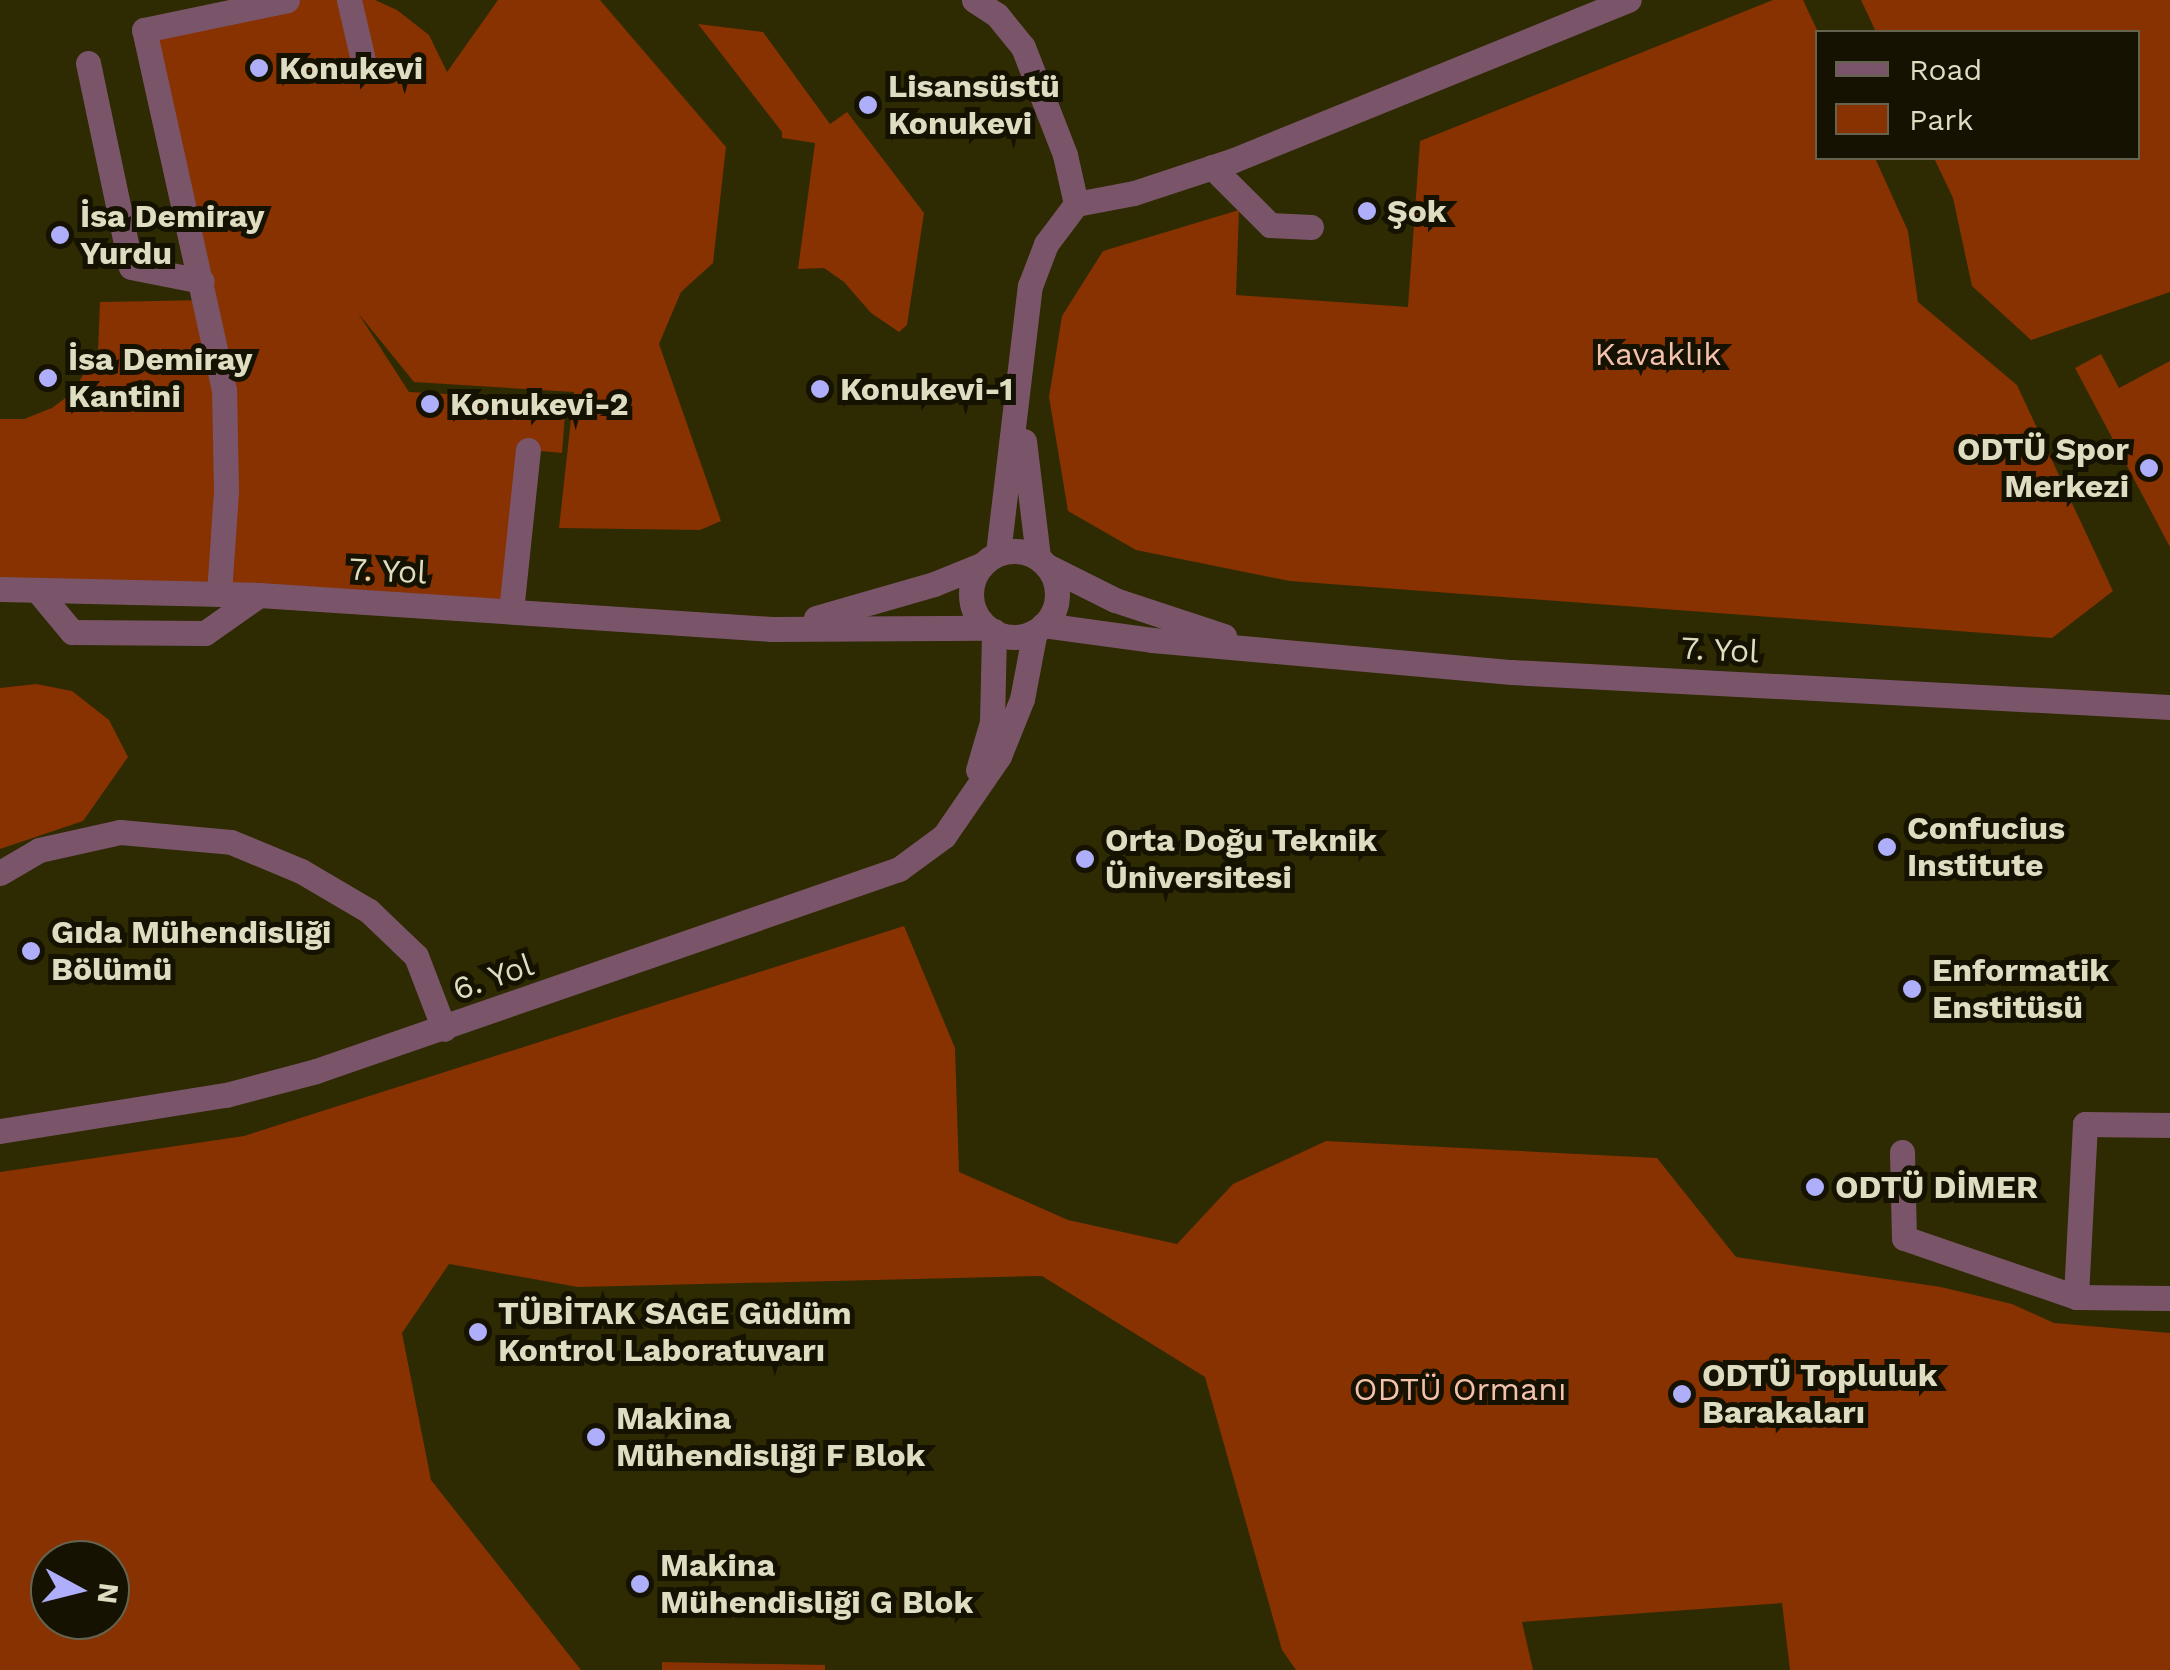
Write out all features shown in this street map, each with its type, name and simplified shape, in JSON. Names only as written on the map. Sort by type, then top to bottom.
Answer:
[{"type":"street","points":[[219,594],[226,490],[224,390],[144,30],[287,0]]},
{"type":"street","points":[[350,0],[363,60]]},
{"type":"street","points":[[974,0],[997,15],[1024,47],[1066,154],[1076,204]]},
{"type":"street","points":[[991,630],[972,605],[970,591],[989,559],[1020,397],[1030,286],[1046,244],[1076,204],[1134,193],[1212,167],[1629,0]]},
{"type":"street","points":[[88,63],[131,267],[202,281]]},
{"type":"street","points":[[1212,167],[1270,226],[1311,227]]},
{"type":"street","points":[[1020,397],[1042,562],[1057,592],[1056,605],[1039,628]]},
{"type":"street","points":[[511,611],[528,450]]},
{"type":"street","name":"7. Yol","points":[[772,628],[859,608],[1011,550],[1115,600],[1266,650]]},
{"type":"street","name":"7. Yol","points":[[0,589],[258,595],[772,628],[991,630],[1014,637],[1039,628],[1512,672],[2170,707]]},
{"type":"street","points":[[37,590],[72,632],[205,633],[258,595]]},
{"type":"street","name":"6. Yol","points":[[0,1131],[226,1095],[444,1029],[899,870],[944,836],[999,756],[1022,699],[1039,628]]},
{"type":"street","name":"6. Yol","points":[[970,799],[992,722],[991,630]]},
{"type":"street","points":[[0,873],[39,850],[120,832],[231,842],[301,871],[369,911],[416,956],[444,1029]]},
{"type":"street","points":[[2076,1297],[2085,1124],[2170,1125]]},
{"type":"street","points":[[1902,1152],[1904,1238],[2076,1297],[2170,1298]]},
{"type":"green space","points":[[287,0],[375,0],[397,10],[429,35],[447,72],[498,0],[600,0],[726,147],[713,263],[681,292],[659,344],[721,521],[700,530],[559,528],[574,392],[414,382],[358,313],[409,392],[566,400],[562,453],[529,450],[511,611],[0,589],[0,419],[24,419],[52,408],[72,393],[98,351],[100,302],[207,300],[144,30]]},
{"type":"green space","name":"Kavaklık","points":[[1773,0],[1803,0],[1817,30],[1815,160],[1876,160],[1908,231],[1918,302],[2017,385],[2113,591],[2052,638],[1290,581],[1136,550],[1068,511],[1049,397],[1062,316],[1103,251],[1239,210],[1236,295],[1408,307],[1420,141]]},
{"type":"green space","points":[[1861,0],[2170,0],[2170,292],[2031,340],[1972,286],[1953,198],[1935,160],[2140,160],[2140,30],[1875,30]]},
{"type":"green space","points":[[698,24],[763,32],[830,124],[847,112],[924,213],[907,325],[899,332],[871,313],[844,282],[824,268],[798,269],[815,143],[782,138],[782,132]]},
{"type":"green space","name":"ODTÜ Spor Merkezi","points":[[2101,354],[2119,388],[2170,361],[2170,547],[2075,368]]},
{"type":"green space","points":[[36,684],[72,691],[109,720],[128,757],[83,821],[0,849],[0,688]]},
{"type":"green space","name":"ODTÜ Ormanı","points":[[904,926],[955,1048],[959,1172],[1068,1220],[1177,1244],[1233,1184],[1326,1141],[1657,1158],[1736,1257],[1941,1287],[2012,1304],[2054,1323],[2170,1333],[2170,1670],[1790,1670],[1782,1603],[1522,1622],[1533,1670],[1296,1670],[1282,1650],[1205,1377],[1042,1276],[578,1287],[449,1264],[402,1333],[431,1480],[581,1670],[0,1670],[0,1172],[244,1136]]},
{"type":"green space","points":[[662,1662],[825,1665],[825,1670],[662,1670]]},
{"type":"place","name":"Konukevi","points":[[259,68]]},
{"type":"place","name":"Lisansüstü Konukevi","points":[[868,105]]},
{"type":"place","name":"Şok","points":[[1367,211]]},
{"type":"place","name":"İsa Demiray Yurdu","points":[[60,235]]},
{"type":"place","name":"İsa Demiray Kantini","points":[[48,378]]},
{"type":"place","name":"Konukevi-1","points":[[820,389]]},
{"type":"place","name":"Konukevi-2","points":[[430,404]]},
{"type":"place","name":"ODTÜ Spor Merkezi","points":[[2149,468]]},
{"type":"place","name":"Confucius Institute","points":[[1887,847]]},
{"type":"place","name":"Orta Doğu Teknik Üniversitesi","points":[[1085,859]]},
{"type":"place","name":"Gıda Mühendisliği Bölümü","points":[[31,951]]},
{"type":"place","name":"Enformatik Enstitüsü","points":[[1912,989]]},
{"type":"place","name":"ODTÜ DİMER","points":[[1815,1187]]},
{"type":"place","name":"TÜBİTAK SAGE Güdüm Kontrol Laboratuvarı","points":[[478,1332]]},
{"type":"place","name":"ODTÜ Topluluk Barakaları","points":[[1682,1394]]},
{"type":"place","name":"Makina Mühendisliği F Blok","points":[[596,1437]]},
{"type":"place","name":"Makina Mühendisliği G Blok","points":[[640,1584]]}]
